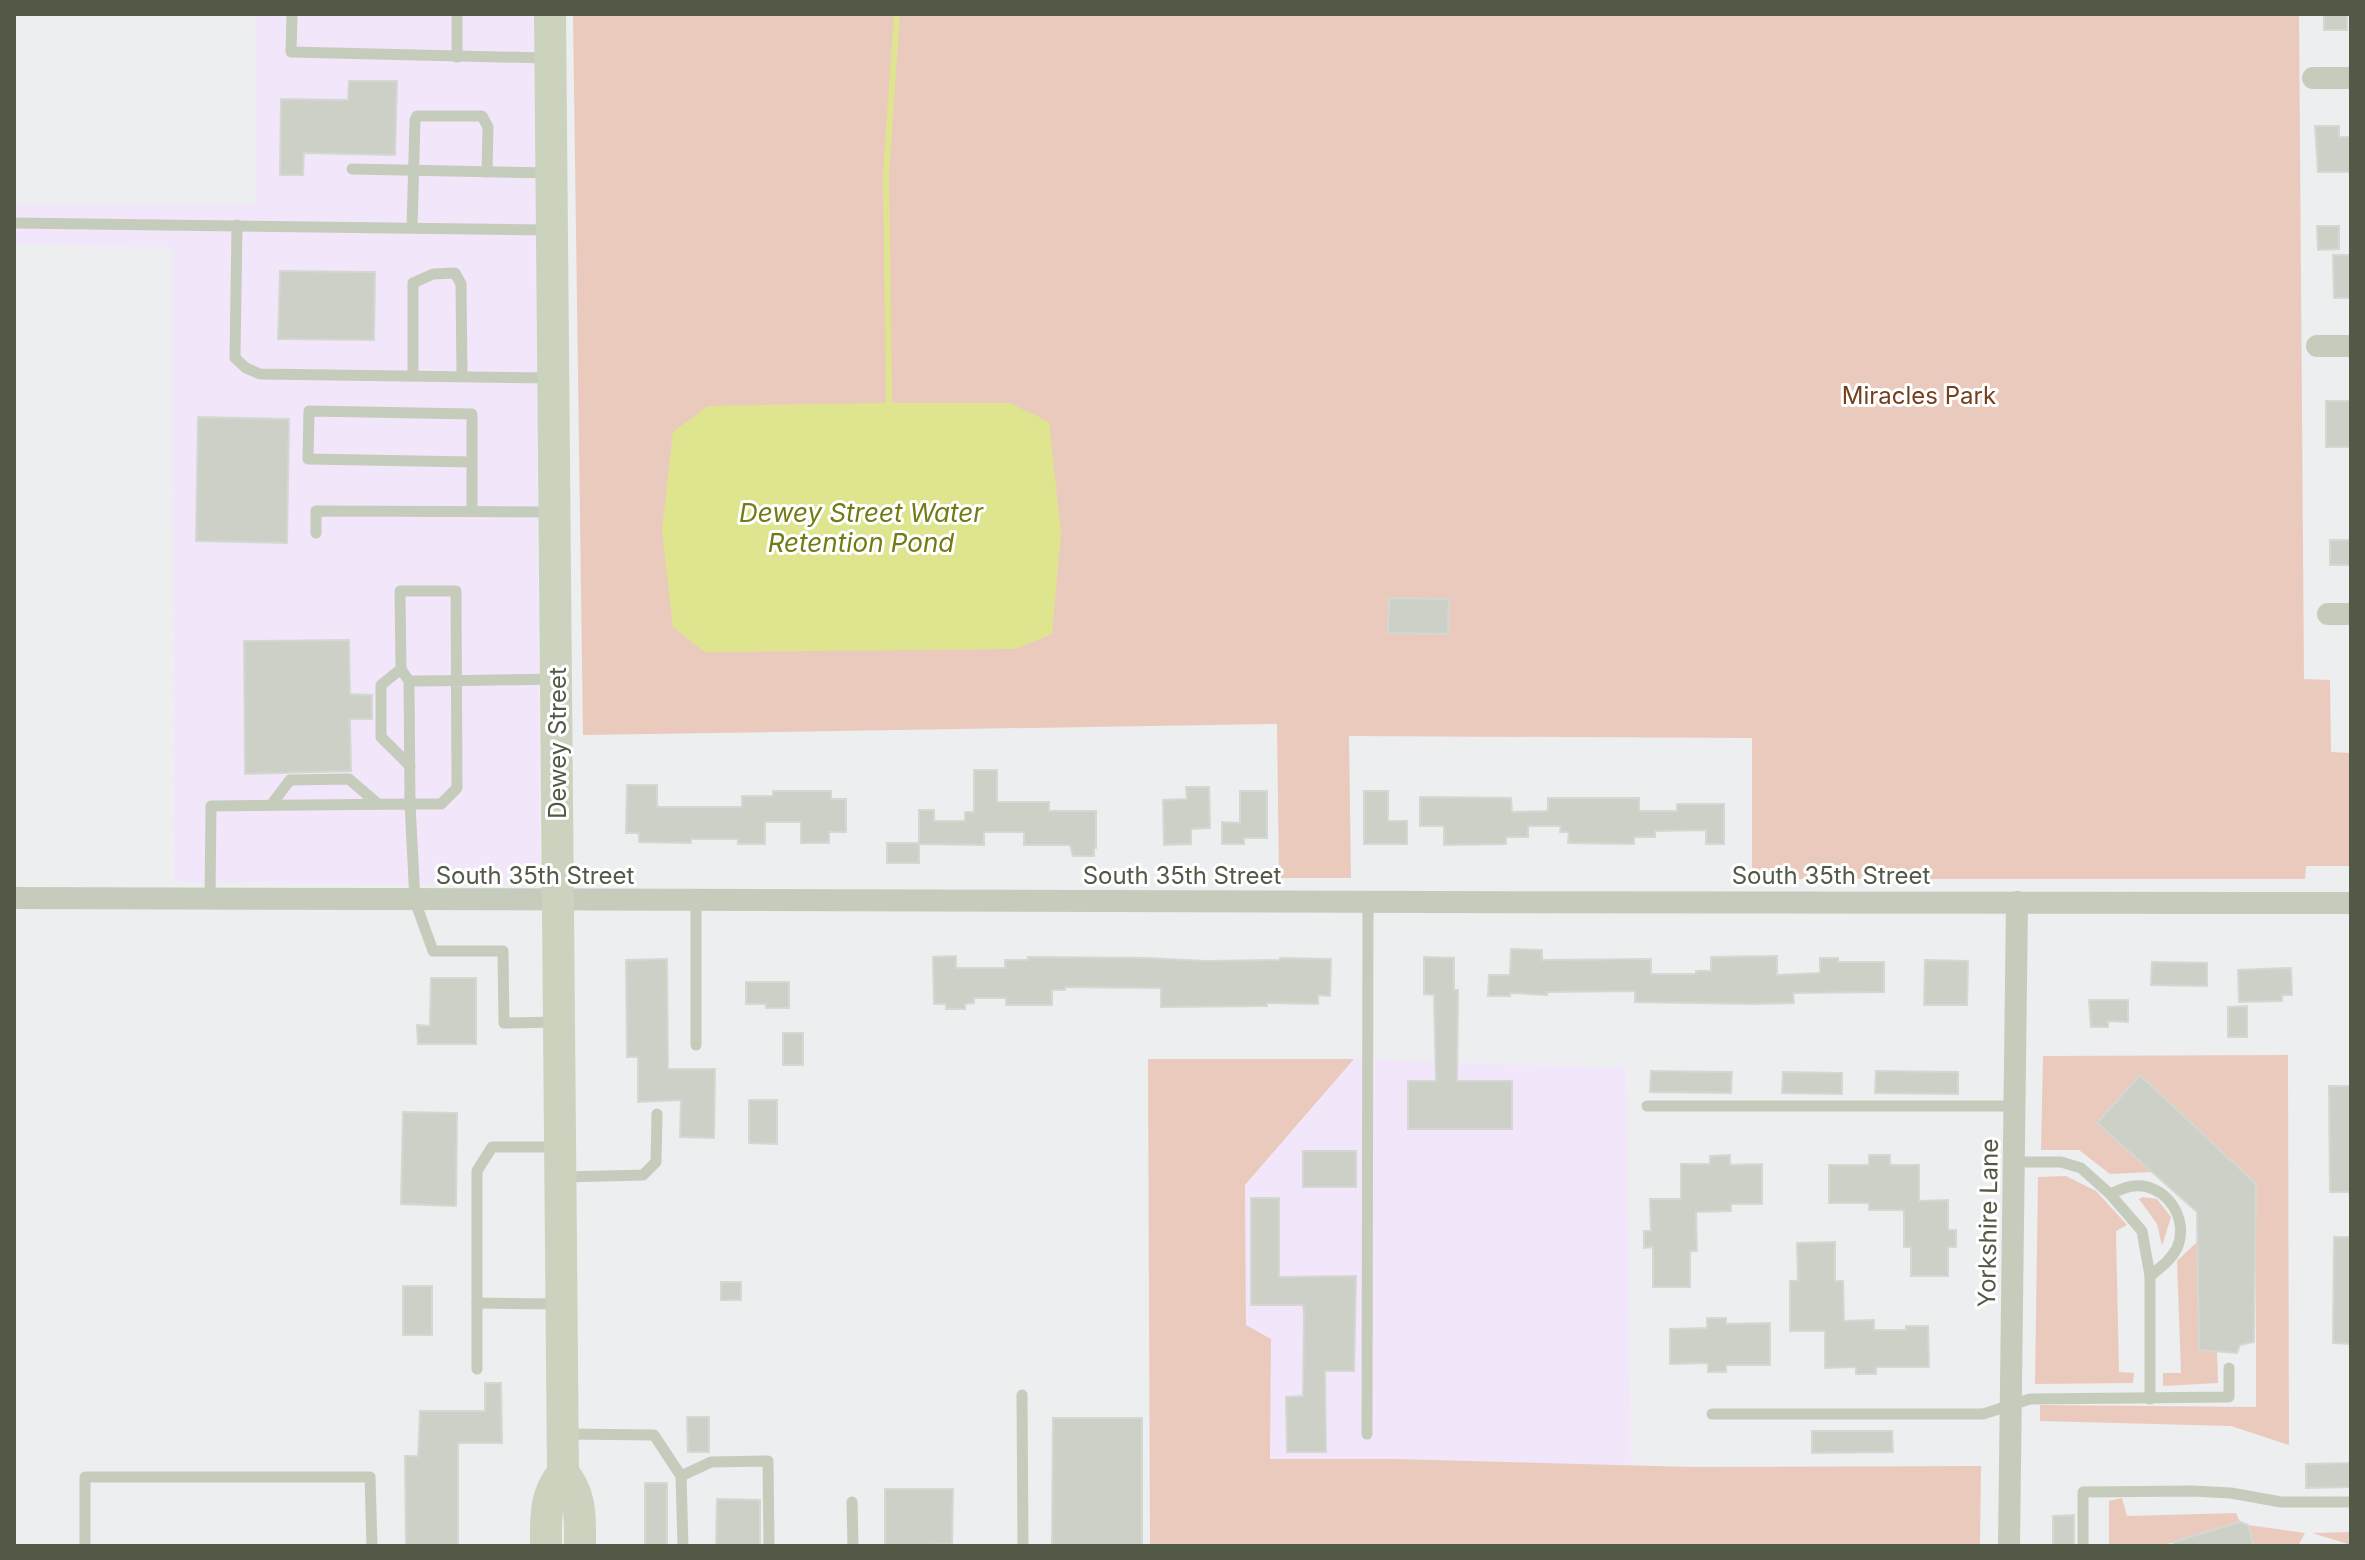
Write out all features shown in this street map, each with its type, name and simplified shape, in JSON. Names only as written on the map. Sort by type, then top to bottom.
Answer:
[{"type":"street","name":"Dewey Street","points":[[546,1546],[548,1499],[553,1485],[563,1473],[550,14]]},
{"type":"street","points":[[2313,78],[2351,78]]},
{"type":"street","points":[[2317,346],[2351,346]]},
{"type":"street","points":[[2328,614],[2351,614]]},
{"type":"street","name":"South 35th Street","points":[[14,898],[558,902],[2351,903]]},
{"type":"street","name":"Yorkshire Lane","points":[[2009,1546],[2017,902]]},
{"type":"street","name":"Dewey Street","points":[[563,1473],[571,1482],[578,1500],[580,1546]]},
{"type":"lane","points":[[292,14],[291,52],[550,58]]},
{"type":"lane","points":[[457,14],[457,57]]},
{"type":"lane","points":[[412,227],[415,120],[422,114],[482,116],[488,127],[487,172]]},
{"type":"lane","points":[[352,169],[551,173]]},
{"type":"lane","points":[[14,223],[552,230]]},
{"type":"lane","points":[[237,225],[235,358],[239,364],[260,374],[553,378]]},
{"type":"lane","points":[[413,376],[413,283],[433,274],[455,273],[461,284],[462,376]]},
{"type":"lane","points":[[472,462],[308,459],[309,411],[472,414],[472,462],[472,511]]},
{"type":"lane","points":[[316,533],[316,511],[555,512]]},
{"type":"lane","points":[[210,900],[211,806],[378,804],[410,804],[441,804],[457,788],[456,591],[400,591],[401,669],[409,681],[410,804],[415,901],[433,951],[503,951],[504,1023],[559,1022]]},
{"type":"lane","points":[[401,669],[381,685],[381,737],[410,766]]},
{"type":"lane","points":[[409,681],[557,679]]},
{"type":"lane","points":[[271,805],[290,780],[349,779],[378,804]]},
{"type":"lane","points":[[1367,1434],[1368,901]]},
{"type":"lane","points":[[696,902],[696,1045]]},
{"type":"lane","points":[[1647,1106],[2016,1106]]},
{"type":"lane","points":[[477,1369],[477,1171],[492,1147],[643,1175],[656,1162],[657,1114]]},
{"type":"lane","points":[[2016,1162],[2061,1162],[2081,1168],[2110,1194],[2142,1231],[2150,1276],[2150,1399]]},
{"type":"lane","points":[[2110,1194],[2133,1185],[2152,1187],[2169,1201],[2180,1216],[2177,1248],[2168,1261],[2150,1276]]},
{"type":"lane","points":[[477,1303],[562,1304]]},
{"type":"lane","points":[[1712,1414],[1983,1414],[2030,1399],[2229,1397],[2229,1368]]},
{"type":"lane","points":[[1022,1395],[1023,1546]]},
{"type":"lane","points":[[563,1433],[654,1435],[681,1476],[683,1546]]},
{"type":"lane","points":[[681,1476],[711,1462],[768,1461],[769,1546]]},
{"type":"lane","points":[[85,1546],[85,1477],[370,1477],[372,1546]]},
{"type":"lane","points":[[2083,1546],[2083,1492],[2192,1491],[2231,1493],[2281,1502],[2351,1502]]},
{"type":"lane","points":[[852,1502],[853,1546]]},
{"type":"shaded area","points":[[255,14],[534,14],[540,863],[535,875],[519,883],[174,882],[173,248],[14,244],[14,205],[256,205]]},
{"type":"shaded area","points":[[1354,1059],[1626,1068],[1631,1466],[1397,1459],[1269,1459],[1271,1339],[1246,1325],[1245,1185]]},
{"type":"green space","name":"Miracles Park","points":[[573,14],[2299,14],[2304,679],[2330,680],[2331,752],[2351,753],[2351,866],[2306,866],[2305,879],[1752,879],[1752,738],[1349,736],[1351,878],[1279,878],[1277,724],[583,735]]},
{"type":"green space","points":[[2288,1055],[2289,1445],[2231,1426],[2040,1421],[2040,1405],[2256,1407],[2256,1184],[2140,1075],[2098,1123],[2151,1172],[2110,1174],[2079,1150],[2041,1150],[2043,1056]]},
{"type":"green space","points":[[1148,1059],[1354,1059],[1245,1185],[1246,1325],[1271,1339],[1270,1459],[1397,1459],[1693,1467],[1981,1466],[1980,1546],[1150,1546]]},
{"type":"green space","points":[[2066,1176],[2096,1191],[2127,1225],[2116,1231],[2119,1372],[2134,1373],[2133,1383],[2035,1384],[2038,1177]]},
{"type":"green space","points":[[2139,1199],[2157,1199],[2171,1217],[2162,1246],[2157,1224]]},
{"type":"green space","points":[[2197,1242],[2199,1350],[2217,1351],[2218,1383],[2163,1386],[2163,1373],[2181,1373],[2177,1261]]},
{"type":"green space","points":[[2122,1498],[2127,1516],[2236,1513],[2240,1522],[2161,1546],[2109,1546],[2109,1501]]},
{"type":"green space","points":[[2248,1525],[2305,1533],[2298,1546],[2254,1546]]},
{"type":"green space","points":[[2351,1532],[2351,1545],[2312,1533]]},
{"type":"water","name":"Dewey Street Water Retention Pond","points":[[1010,403],[1049,422],[1061,533],[1052,634],[1015,649],[705,652],[673,627],[662,531],[673,432],[708,406]]},
{"type":"building","points":[[2324,14],[2347,14],[2347,30],[2324,30]]},
{"type":"building","points":[[349,81],[397,81],[395,155],[304,153],[303,175],[280,175],[281,99],[348,100]]},
{"type":"building","points":[[2315,126],[2339,126],[2339,137],[2350,137],[2351,172],[2318,172]]},
{"type":"building","points":[[2317,226],[2339,226],[2339,249],[2318,250]]},
{"type":"building","points":[[2333,255],[2351,255],[2351,298],[2334,298]]},
{"type":"building","points":[[280,271],[375,272],[374,340],[278,339]]},
{"type":"building","points":[[2326,401],[2351,401],[2351,447],[2326,447]]},
{"type":"building","points":[[198,417],[289,419],[287,543],[196,541]]},
{"type":"building","points":[[2330,540],[2351,540],[2351,565],[2330,565]]},
{"type":"building","points":[[1389,598],[1449,599],[1448,634],[1388,633]]},
{"type":"building","points":[[349,640],[350,694],[372,695],[372,719],[350,719],[351,771],[245,774],[244,641]]},
{"type":"building","points":[[974,770],[997,770],[997,802],[1049,802],[1049,811],[1096,811],[1094,856],[1073,856],[1070,845],[1024,845],[1024,832],[984,832],[984,845],[919,844],[919,810],[934,810],[934,821],[965,821],[965,812],[974,812]]},
{"type":"building","points":[[627,785],[657,785],[657,807],[742,807],[742,796],[773,796],[773,791],[831,791],[831,799],[846,799],[846,832],[829,832],[829,843],[801,843],[801,822],[765,822],[765,844],[738,844],[738,839],[691,839],[691,843],[639,842],[639,833],[626,833]]},
{"type":"building","points":[[1186,787],[1209,787],[1210,828],[1191,829],[1191,844],[1164,845],[1163,800],[1187,799]]},
{"type":"building","points":[[1240,791],[1267,791],[1267,838],[1244,838],[1244,844],[1222,844],[1222,822],[1240,823]]},
{"type":"building","points":[[1364,791],[1388,791],[1388,821],[1407,821],[1407,844],[1364,844]]},
{"type":"building","points":[[1420,797],[1511,798],[1512,812],[1548,811],[1548,798],[1639,798],[1639,811],[1677,811],[1677,804],[1724,804],[1724,844],[1706,844],[1706,830],[1655,831],[1655,837],[1634,837],[1634,844],[1568,843],[1569,832],[1560,832],[1561,826],[1528,826],[1528,837],[1506,837],[1506,844],[1444,845],[1444,826],[1420,826]]},
{"type":"building","points":[[887,843],[919,843],[919,863],[887,863]]},
{"type":"building","points":[[1511,949],[1542,950],[1542,960],[1651,959],[1651,974],[1711,971],[1711,957],[1777,956],[1777,975],[1820,973],[1820,958],[1838,958],[1838,962],[1884,962],[1884,992],[1793,993],[1794,1003],[1756,1004],[1635,1002],[1635,991],[1488,996],[1489,975],[1510,975]]},
{"type":"building","points":[[956,956],[956,968],[1005,968],[1005,960],[1028,960],[1028,957],[1206,961],[1331,959],[1330,996],[1318,995],[1318,1004],[1161,1007],[1161,988],[1065,987],[1065,990],[1052,990],[1052,1005],[1006,1005],[1006,998],[974,998],[974,1003],[965,1004],[965,1009],[946,1009],[946,1004],[934,1004],[933,957]]},
{"type":"building","points":[[1424,957],[1454,958],[1454,990],[1458,990],[1457,1081],[1512,1081],[1512,1129],[1408,1129],[1408,1081],[1436,1081],[1434,995],[1424,994]]},
{"type":"building","points":[[667,959],[668,1069],[715,1069],[714,1138],[680,1137],[681,1100],[638,1102],[638,1057],[627,1057],[626,960]]},
{"type":"building","points":[[1925,960],[1968,961],[1967,1005],[1924,1005]]},
{"type":"building","points":[[2152,962],[2207,963],[2207,986],[2151,985]]},
{"type":"building","points":[[2291,968],[2292,995],[2282,995],[2282,1001],[2239,1002],[2238,970]]},
{"type":"building","points":[[431,978],[476,978],[476,1044],[418,1044],[417,1025],[430,1026]]},
{"type":"building","points":[[746,982],[789,982],[789,1008],[746,1004]]},
{"type":"building","points":[[2089,1000],[2128,1000],[2128,1022],[2108,1021],[2108,1027],[2091,1027]]},
{"type":"building","points":[[2247,1006],[2247,1037],[2228,1037],[2228,1007]]},
{"type":"building","points":[[783,1033],[803,1033],[803,1065],[783,1065]]},
{"type":"building","points":[[1651,1071],[1732,1072],[1731,1093],[1650,1092]]},
{"type":"building","points":[[1876,1071],[1958,1072],[1958,1094],[1875,1093]]},
{"type":"building","points":[[1783,1072],[1842,1073],[1842,1094],[1782,1093]]},
{"type":"building","points":[[2140,1075],[2256,1184],[2254,1342],[2240,1345],[2237,1353],[2199,1350],[2197,1212],[2097,1123]]},
{"type":"building","points":[[2329,1086],[2351,1086],[2351,1192],[2330,1192]]},
{"type":"building","points":[[749,1100],[777,1100],[777,1144],[749,1143]]},
{"type":"building","points":[[403,1112],[457,1113],[456,1206],[401,1204]]},
{"type":"building","points":[[1303,1151],[1356,1151],[1356,1187],[1303,1187]]},
{"type":"building","points":[[1730,1155],[1730,1165],[1762,1164],[1762,1204],[1731,1204],[1731,1211],[1696,1212],[1697,1251],[1690,1251],[1690,1287],[1653,1287],[1653,1247],[1644,1248],[1644,1231],[1651,1231],[1650,1199],[1681,1199],[1681,1164],[1710,1164],[1710,1156]]},
{"type":"building","points":[[1869,1155],[1890,1155],[1890,1165],[1919,1165],[1919,1201],[1948,1200],[1948,1230],[1956,1230],[1956,1247],[1948,1247],[1948,1276],[1911,1276],[1911,1247],[1904,1247],[1904,1210],[1869,1210],[1869,1203],[1829,1203],[1829,1165],[1869,1165]]},
{"type":"building","points":[[1251,1198],[1279,1198],[1279,1277],[1356,1276],[1354,1371],[1325,1371],[1326,1452],[1287,1452],[1286,1397],[1303,1396],[1303,1305],[1251,1305]]},
{"type":"building","points":[[2334,1237],[2351,1237],[2351,1344],[2333,1343]]},
{"type":"building","points":[[1835,1242],[1835,1281],[1843,1281],[1844,1321],[1874,1320],[1874,1330],[1928,1326],[1929,1367],[1876,1367],[1876,1374],[1856,1374],[1856,1367],[1825,1368],[1825,1331],[1790,1331],[1790,1281],[1798,1281],[1797,1243]]},
{"type":"building","points":[[721,1282],[741,1282],[741,1300],[721,1300]]},
{"type":"building","points":[[403,1286],[432,1286],[432,1335],[403,1335]]},
{"type":"building","points":[[1707,1318],[1726,1318],[1726,1324],[1770,1323],[1770,1365],[1726,1365],[1726,1372],[1708,1372],[1708,1363],[1670,1364],[1670,1329],[1707,1328]]},
{"type":"building","points":[[485,1383],[501,1383],[502,1443],[458,1443],[458,1546],[406,1546],[405,1456],[418,1456],[420,1411],[485,1411]]},
{"type":"building","points":[[687,1417],[709,1417],[709,1452],[688,1452]]},
{"type":"building","points":[[1053,1418],[1142,1418],[1142,1546],[1052,1546]]},
{"type":"building","points":[[1812,1431],[1892,1431],[1893,1452],[1812,1453]]},
{"type":"building","points":[[2351,1463],[2351,1487],[2306,1488],[2306,1464]]},
{"type":"building","points":[[645,1483],[667,1483],[667,1546],[645,1546]]},
{"type":"building","points":[[885,1489],[953,1489],[952,1544],[885,1546]]},
{"type":"building","points":[[717,1499],[760,1500],[760,1546],[716,1546]]},
{"type":"building","points":[[2074,1515],[2074,1546],[2053,1546],[2053,1516]]},
{"type":"building","points":[[2240,1522],[2248,1525],[2254,1546],[2174,1546],[2173,1542]]},
{"type":"waterway","points":[[889,403],[886,174],[897,14]]}]
